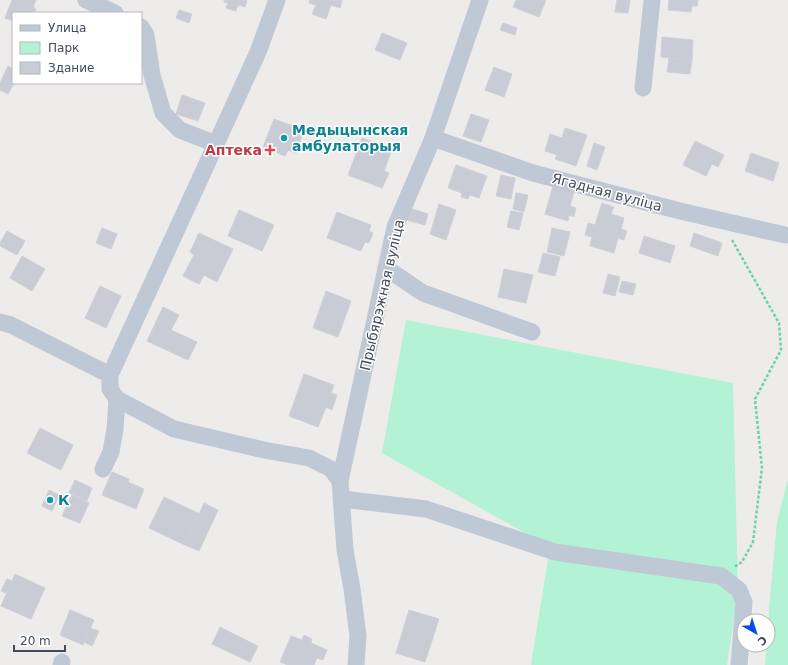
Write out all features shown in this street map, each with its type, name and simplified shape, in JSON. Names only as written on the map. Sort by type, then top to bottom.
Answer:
[{"type":"street","points":[[86,0],[113,12]]},
{"type":"street","points":[[277,0],[258,52],[110,375],[110,389],[117,399],[174,429],[264,450],[309,458],[331,469],[340,481]]},
{"type":"street","name":"Прыбярэжная вуліца","points":[[356,665],[358,636],[345,550],[340,481],[396,227],[433,138],[480,0]]},
{"type":"street","points":[[642,88],[652,0]]},
{"type":"street","points":[[142,29],[146,35],[152,75],[164,113],[180,130],[216,144]]},
{"type":"street","name":"Ягадная вуліца","points":[[433,138],[533,173],[680,211],[784,235]]},
{"type":"street","points":[[386,268],[422,293],[532,332]]},
{"type":"street","points":[[0,322],[11,325],[110,375]]},
{"type":"street","points":[[103,469],[111,452],[115,429],[117,399]]},
{"type":"street","points":[[342,498],[426,509],[555,552],[721,576],[738,590],[744,602],[739,665]]},
{"type":"path","points":[[721,220],[779,323],[781,350],[755,399],[762,468],[753,542],[742,562],[721,576]]},
{"type":"green space","points":[[406,320],[733,383],[738,593],[727,665],[531,665],[550,547],[382,453]]},
{"type":"green space","points":[[788,479],[788,665],[765,665],[766,653],[776,653],[776,613],[769,613],[777,522]]},
{"type":"building","points":[[12,0],[36,0],[33,7],[36,9],[34,12],[12,12],[12,21],[5,18]]},
{"type":"building","points":[[224,0],[247,0],[245,7],[238,5],[236,11],[226,8],[228,3],[224,2]]},
{"type":"building","points":[[310,0],[342,0],[340,8],[331,5],[326,19],[312,14],[316,5],[309,3]]},
{"type":"building","points":[[516,0],[546,0],[539,17],[513,7]]},
{"type":"building","points":[[617,0],[630,0],[628,13],[615,12]]},
{"type":"building","points":[[669,0],[698,0],[697,6],[692,6],[691,12],[668,10]]},
{"type":"building","points":[[179,10],[192,14],[189,23],[176,18]]},
{"type":"building","points":[[503,23],[517,28],[515,35],[500,30]]},
{"type":"building","points":[[382,33],[407,43],[400,60],[375,50]]},
{"type":"building","points":[[662,37],[693,40],[692,60],[661,57]]},
{"type":"building","points":[[669,58],[692,60],[690,74],[667,72]]},
{"type":"building","points":[[8,66],[12,68],[12,84],[13,84],[8,94],[0,90],[0,83]]},
{"type":"building","points":[[494,67],[512,74],[504,97],[485,90]]},
{"type":"building","points":[[182,95],[205,103],[198,121],[176,114]]},
{"type":"building","points":[[471,114],[489,120],[481,142],[463,136]]},
{"type":"building","name":"Медыцынская амбулаторыя","points":[[274,119],[304,130],[296,153],[288,150],[285,156],[263,147]]},
{"type":"building","points":[[565,128],[587,135],[576,166],[555,159],[557,155],[545,151],[550,134],[562,138]]},
{"type":"building","points":[[362,138],[392,149],[384,171],[389,173],[382,188],[348,175]]},
{"type":"building","points":[[695,141],[724,155],[718,167],[712,164],[706,176],[683,165]]},
{"type":"building","points":[[594,143],[605,147],[597,170],[587,166]]},
{"type":"building","points":[[751,153],[779,163],[773,181],[745,171]]},
{"type":"building","points":[[456,165],[487,176],[479,198],[470,195],[468,199],[461,197],[462,193],[448,188]]},
{"type":"building","points":[[501,175],[515,178],[511,199],[496,196]]},
{"type":"building","points":[[553,186],[574,192],[570,206],[576,208],[574,217],[569,215],[568,221],[545,214]]},
{"type":"building","points":[[516,193],[528,195],[524,212],[513,209]]},
{"type":"building","points":[[602,203],[614,207],[611,214],[624,218],[621,229],[627,231],[624,240],[618,238],[614,253],[590,246],[592,237],[585,235],[588,223],[595,225]]},
{"type":"building","points":[[439,204],[456,210],[446,240],[430,234]]},
{"type":"building","points":[[409,208],[428,214],[425,225],[406,220]]},
{"type":"building","points":[[239,210],[274,225],[262,251],[228,236]]},
{"type":"building","points":[[511,211],[523,213],[519,230],[507,227]]},
{"type":"building","points":[[337,212],[371,225],[369,231],[373,233],[369,243],[365,242],[361,251],[327,238]]},
{"type":"building","points":[[102,228],[117,234],[111,249],[96,243]]},
{"type":"building","points":[[552,228],[570,232],[564,256],[547,252]]},
{"type":"building","points":[[7,231],[25,241],[17,255],[0,246],[0,243]]},
{"type":"building","points":[[199,233],[233,249],[217,282],[204,275],[199,284],[183,276],[194,255],[190,252]]},
{"type":"building","points":[[694,233],[722,243],[718,256],[690,246]]},
{"type":"building","points":[[644,236],[675,246],[670,263],[639,253]]},
{"type":"building","points":[[543,253],[560,257],[555,276],[538,272]]},
{"type":"building","points":[[22,256],[45,269],[32,291],[10,278]]},
{"type":"building","points":[[504,269],[533,275],[526,303],[498,297]]},
{"type":"building","points":[[608,274],[620,277],[615,296],[603,293]]},
{"type":"building","points":[[622,281],[636,284],[633,295],[619,292]]},
{"type":"building","points":[[100,286],[121,296],[106,328],[85,318]]},
{"type":"building","points":[[326,291],[351,301],[338,337],[313,328]]},
{"type":"building","points":[[163,307],[179,315],[171,330],[197,342],[188,360],[147,341]]},
{"type":"building","points":[[304,374],[334,385],[331,393],[337,395],[332,410],[326,407],[318,427],[289,416]]},
{"type":"building","points":[[40,428],[73,445],[61,470],[27,453]]},
{"type":"building","points":[[112,472],[129,479],[128,482],[144,489],[136,509],[102,495]]},
{"type":"building","points":[[75,480],[92,488],[87,501],[69,493]]},
{"type":"building","name":"К","points":[[49,490],[59,495],[52,511],[42,506]]},
{"type":"building","points":[[72,495],[89,503],[80,523],[62,516]]},
{"type":"building","points":[[164,497],[200,514],[185,545],[149,528]]},
{"type":"building","points":[[204,503],[218,510],[199,551],[185,545]]},
{"type":"building","points":[[15,574],[45,588],[31,619],[1,606]]},
{"type":"building","points":[[7,579],[12,581],[7,593],[1,591]]},
{"type":"building","points":[[70,610],[94,620],[83,645],[60,635]]},
{"type":"building","points":[[409,610],[439,619],[425,662],[396,653]]},
{"type":"building","points":[[220,627],[258,646],[250,662],[212,644]]},
{"type":"building","points":[[90,628],[99,631],[92,646],[84,642]]},
{"type":"building","points":[[304,635],[312,639],[311,643],[327,650],[323,660],[317,658],[314,665],[288,665],[280,662],[291,636],[302,640]]},
{"type":"place","name":"Медыцынская амбулаторыя","points":[[284,138]]},
{"type":"place","name":"Аптека","points":[[270,150]]},
{"type":"place","name":"К","points":[[50,500]]}]
